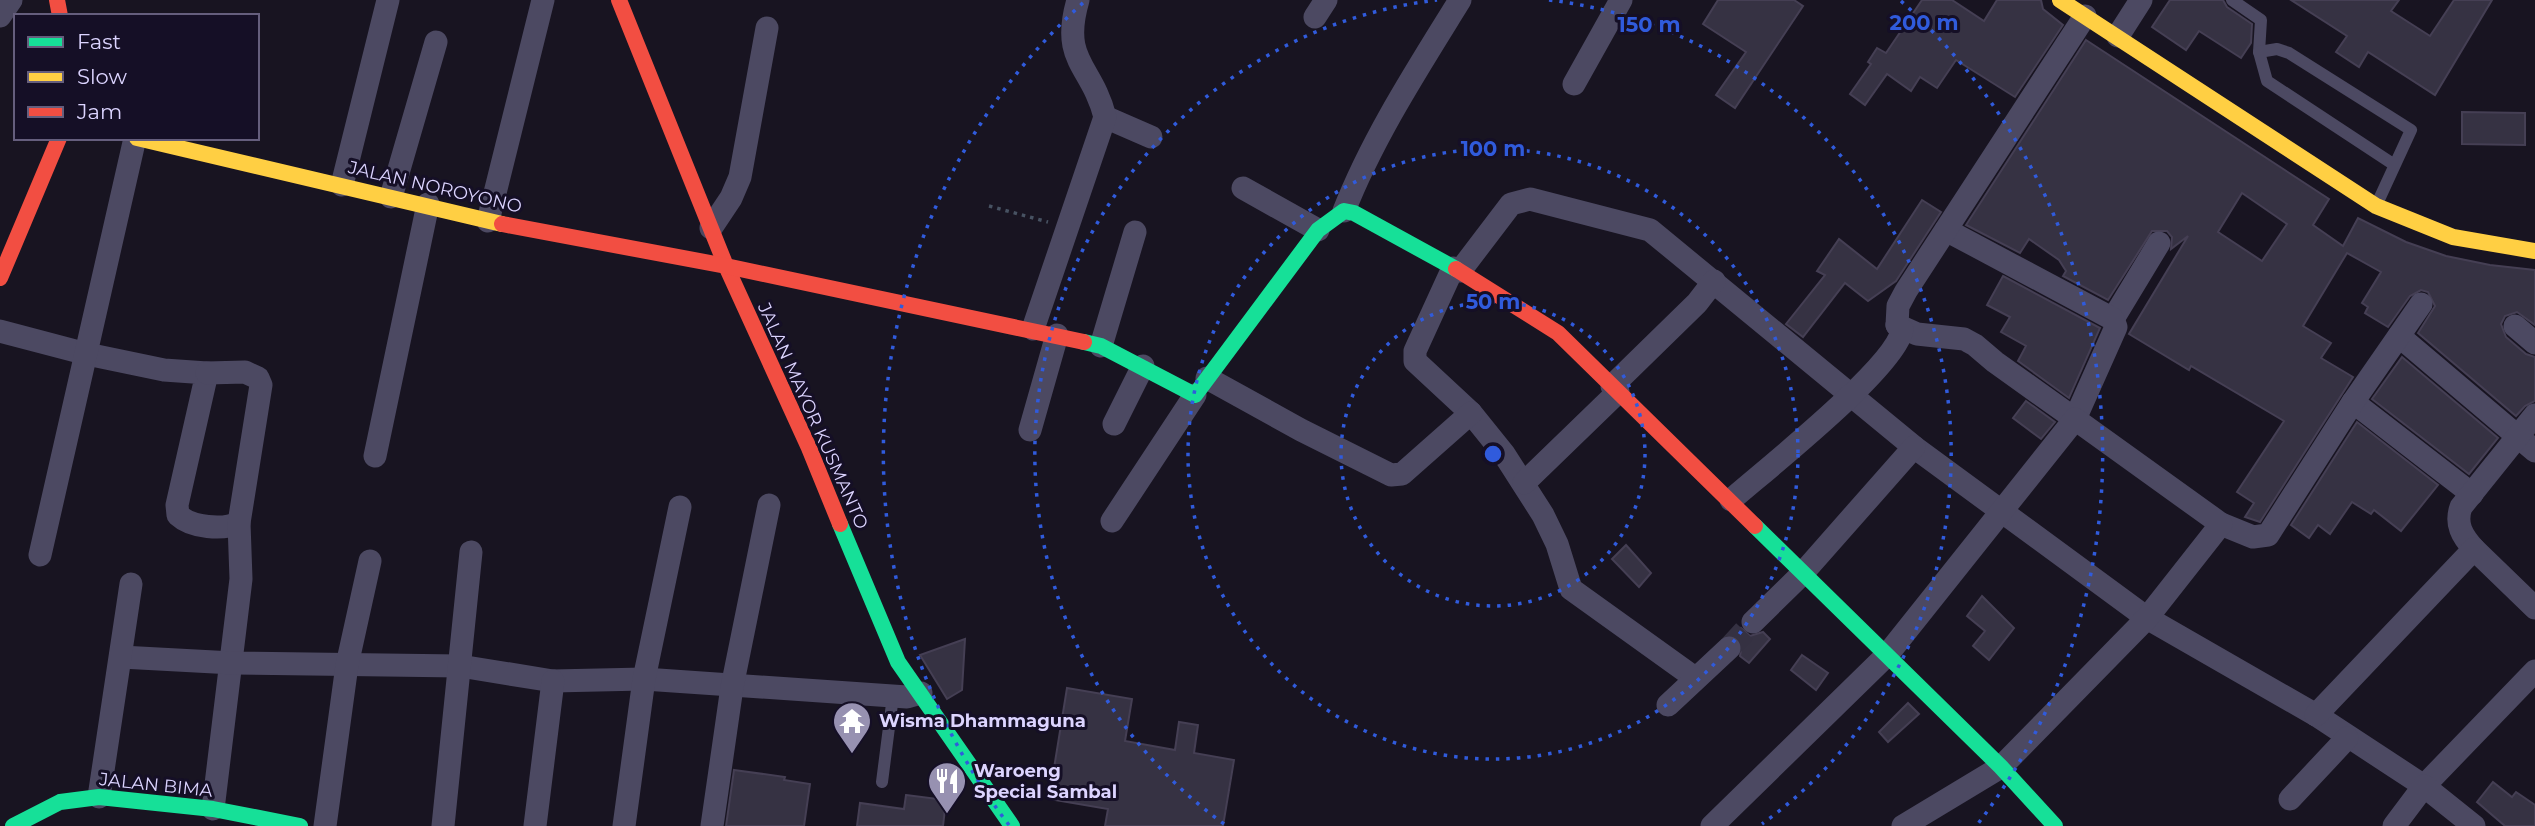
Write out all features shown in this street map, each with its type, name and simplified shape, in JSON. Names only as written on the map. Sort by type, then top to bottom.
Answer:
[{"type":"street","points":[[0,16],[11,0]]},
{"type":"street","points":[[342,185],[388,0]]},
{"type":"street","points":[[488,221],[543,0]]},
{"type":"street","name":"JALAN MAYOR KUSMANTO","points":[[619,0],[726,266],[809,448],[881,627],[898,662],[1012,826]]},
{"type":"street","points":[[1033,329],[1105,117],[1070,36],[1078,0]]},
{"type":"street","points":[[1112,522],[1201,386],[1318,230],[1344,211],[1376,143],[1460,0]]},
{"type":"street","points":[[1574,84],[1621,0]]},
{"type":"street","points":[[2060,0],[2376,206],[2410,225],[2434,233],[2535,251]]},
{"type":"street","points":[[2118,36],[2141,0]]},
{"type":"street","points":[[1731,500],[1850,397],[1899,341],[1902,330],[1897,325],[1898,306],[2085,16]]},
{"type":"street","points":[[711,228],[732,198],[740,177],[767,28]]},
{"type":"street","points":[[391,197],[436,42]]},
{"type":"street","points":[[1105,117],[1151,137]]},
{"type":"street","points":[[0,278],[58,140]]},
{"type":"street","points":[[40,555],[136,140]]},
{"type":"street","name":"JALAN NOROYONO","points":[[145,140],[428,204],[488,221],[726,266],[1033,329],[1101,346],[1143,366],[1201,386]]},
{"type":"street","points":[[1243,188],[1318,230]]},
{"type":"street","points":[[1695,678],[1571,589],[1557,544],[1524,483],[1471,413],[1415,361],[1415,351],[1457,270],[1511,204],[1530,199],[1650,230],[1914,447],[2147,618],[2316,715],[2347,738],[2424,786],[2474,826]]},
{"type":"street","points":[[375,456],[428,204]]},
{"type":"street","points":[[1344,211],[1354,213],[1457,270],[1553,329],[1731,500],[1802,574],[2001,768],[2055,826]]},
{"type":"street","points":[[1712,826],[1887,655],[2003,512],[2076,419],[2116,327],[2113,318],[1946,230]]},
{"type":"street","points":[[1101,346],[1135,232]]},
{"type":"street","points":[[2113,318],[2159,243]]},
{"type":"street","points":[[1524,483],[1697,303],[1714,281]]},
{"type":"street","points":[[1897,325],[1917,334],[1964,339],[1975,345],[2221,524],[2253,537],[2268,535],[2353,402],[2421,304]]},
{"type":"street","points":[[2515,326],[2535,343]]},
{"type":"street","points":[[0,331],[87,354],[164,370],[245,372],[258,378],[261,385],[239,523],[241,579],[233,663],[213,809]]},
{"type":"street","points":[[1030,430],[1056,335]]},
{"type":"street","points":[[2399,336],[2535,451]]},
{"type":"street","points":[[1114,424],[1143,366]]},
{"type":"street","points":[[207,373],[177,505],[178,515],[195,523],[226,528],[239,523]]},
{"type":"street","points":[[1201,386],[1301,430],[1391,475],[1402,474],[1471,413]]},
{"type":"street","points":[[2353,402],[2472,494]]},
{"type":"street","points":[[2535,415],[2516,435],[2461,507],[2457,519],[2464,539],[2535,608]]},
{"type":"street","points":[[1753,622],[1802,574],[1914,447]]},
{"type":"street","points":[[712,826],[732,687],[769,505]]},
{"type":"street","points":[[624,826],[644,679],[680,507]]},
{"type":"street","points":[[1903,826],[2001,768],[2147,618],[2221,524]]},
{"type":"street","points":[[2316,715],[2474,549]]},
{"type":"street","points":[[443,826],[471,552]]},
{"type":"street","points":[[326,826],[347,664],[370,561]]},
{"type":"street","points":[[99,797],[131,584]]},
{"type":"street","points":[[1668,705],[1729,648]]},
{"type":"street","points":[[121,657],[233,663],[460,666],[553,681],[644,679],[907,697],[921,692]]},
{"type":"street","points":[[2394,826],[2424,786],[2535,671]]},
{"type":"street","points":[[535,826],[553,681]]},
{"type":"street","points":[[2290,799],[2347,738]]},
{"type":"street","name":"JALAN BIMA","points":[[13,826],[60,802],[99,797],[213,809],[300,826]]},
{"type":"lane","points":[[2232,0],[2260,20],[2259,52],[2267,81],[2393,164]]},
{"type":"lane","points":[[2259,52],[2277,49],[2289,53],[2411,130],[2409,139],[2393,164],[2388,183],[2376,206]]},
{"type":"lane","points":[[882,782],[893,696]]},
{"type":"path","points":[[989,206],[1067,227]]},
{"type":"building","points":[[1718,0],[1794,0],[1803,6],[1735,108],[1716,95],[1746,52],[1703,24]]},
{"type":"building","points":[[1922,0],[1952,0],[1984,21],[1997,0],[2041,0],[2043,9],[2063,25],[2015,97],[1956,60],[1937,88],[1920,77],[1911,91],[1887,74],[1865,105],[1850,94],[1871,64],[1868,62],[1877,48],[1886,53]]},
{"type":"building","points":[[2170,0],[2223,0],[2227,7],[2252,24],[2251,43],[2241,58],[2199,31],[2186,50],[2152,27]]},
{"type":"building","points":[[2291,0],[2399,0],[2391,11],[2430,36],[2454,0],[2492,0],[2435,95],[2368,52],[2359,67],[2336,52],[2347,36]]},
{"type":"building","points":[[2086,40],[2329,199],[2313,225],[2343,246],[2358,218],[2406,242],[2446,256],[2535,270],[2535,325],[2517,312],[2505,316],[2501,324],[2506,337],[2526,354],[2535,357],[2535,401],[2525,406],[2516,416],[2418,333],[2435,306],[2428,292],[2421,290],[2410,296],[2388,327],[2365,313],[2368,307],[2362,303],[2381,272],[2347,253],[2303,326],[2331,343],[2321,358],[2353,377],[2260,522],[2245,517],[2254,503],[2237,492],[2284,421],[2191,366],[2189,370],[2129,334],[2188,236],[2171,249],[2172,237],[2167,231],[2152,231],[2108,300],[2063,276],[2066,271],[2059,260],[2029,239],[2020,253],[1966,225]],"holes":[[[2242,193],[2287,224],[2262,261],[2218,232]]]},
{"type":"building","points":[[2462,112],[2525,113],[2525,145],[2462,144]]},
{"type":"building","points":[[1922,200],[1941,212],[1896,281],[1868,301],[1845,283],[1803,337],[1786,324],[1825,275],[1817,271],[1839,239],[1877,269]]},
{"type":"building","points":[[2003,276],[2100,328],[2069,398],[2018,361],[2026,346],[2001,332],[2010,317],[1987,305]]},
{"type":"building","points":[[2402,357],[2498,438],[2469,474],[2372,399]]},
{"type":"building","points":[[2026,401],[2055,422],[2041,439],[2013,418]]},
{"type":"building","points":[[2357,422],[2438,485],[2401,531],[2374,510],[2371,514],[2352,502],[2330,534],[2318,525],[2309,538],[2291,525]]},
{"type":"building","points":[[1626,545],[1651,573],[1639,587],[1612,559]]},
{"type":"building","points":[[1982,596],[2014,628],[1989,660],[1973,646],[1985,631],[1967,616]]},
{"type":"building","points":[[1741,628],[1750,636],[1763,632],[1770,639],[1749,663],[1740,656],[1742,644],[1735,636]]},
{"type":"building","points":[[965,639],[962,690],[947,699],[920,655]]},
{"type":"building","points":[[1802,655],[1828,673],[1816,690],[1791,670]]},
{"type":"building","points":[[1067,688],[1132,699],[1125,741],[1175,750],[1179,722],[1198,725],[1194,753],[1234,760],[1223,826],[1105,826],[1108,809],[1049,799]]},
{"type":"building","points":[[1908,703],[1919,714],[1888,742],[1879,732]]},
{"type":"building","points":[[734,770],[785,777],[784,780],[810,784],[804,826],[726,826]]},
{"type":"building","points":[[2493,782],[2512,797],[2516,792],[2535,805],[2535,826],[2505,826],[2477,802]]},
{"type":"building","points":[[906,795],[946,800],[943,826],[857,826],[860,803],[904,809]]},
{"type":"tunnel","points":[[1729,648],[1753,622]]},
{"type":"traffic: fast","points":[[1084,342],[1101,346],[1195,395],[1318,230],[1344,211],[1354,213],[1456,269]]},
{"type":"traffic: fast","points":[[840,524],[898,662],[1012,826]]},
{"type":"traffic: fast","points":[[1755,526],[2001,767],[2055,826]]},
{"type":"traffic: fast","points":[[13,826],[60,802],[99,797],[213,809],[300,826]]},
{"type":"traffic: slow","points":[[2060,0],[2376,206],[2453,237],[2535,251]]},
{"type":"traffic: slow","points":[[145,140],[502,224]]},
{"type":"traffic: jam","points":[[57,0],[60,14]]},
{"type":"traffic: jam","points":[[619,0],[726,266],[809,448],[840,524]]},
{"type":"traffic: jam","points":[[0,278],[58,140]]},
{"type":"traffic: jam","points":[[502,224],[726,266],[1084,342]]},
{"type":"traffic: jam","points":[[1456,269],[1558,333],[1755,526]]},
{"type":"place","name":"Wisma Dhammaguna","points":[[852,755]]},
{"type":"place","name":"Waroeng Special Sambal","points":[[947,815]]}]
